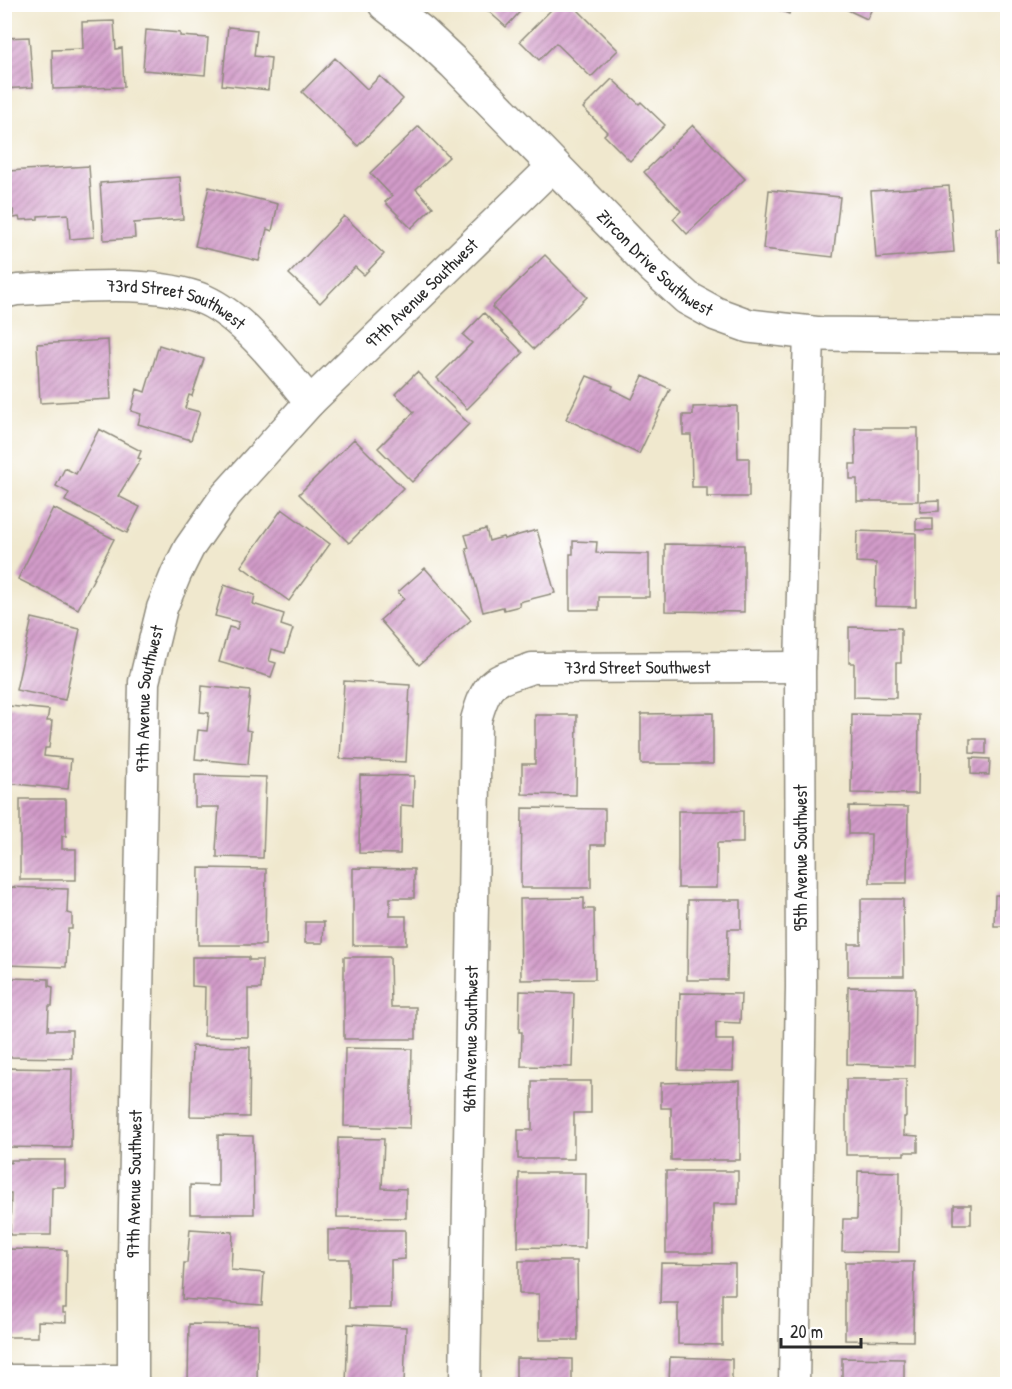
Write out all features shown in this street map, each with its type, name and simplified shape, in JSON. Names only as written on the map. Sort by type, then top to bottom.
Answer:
[{"type":"street","name":"Zircon Drive Southwest","points":[[385,4],[438,48],[653,267],[687,298],[716,314],[749,326],[821,334],[1008,336]]},
{"type":"street","name":"97th Avenue Southwest","points":[[133,1382],[133,1246],[144,682],[162,608],[189,548],[226,495],[310,402],[553,166]]},
{"type":"street","name":"73rd Street Southwest","points":[[4,293],[17,290],[139,286],[205,301],[234,319],[286,373],[310,402]]},
{"type":"street","name":"95th Avenue Southwest","points":[[794,1384],[801,987],[800,667],[809,332]]},
{"type":"street","name":"73rd Street Southwest","points":[[483,695],[489,686],[501,679],[532,668],[800,667]]},
{"type":"street","name":"96th Avenue Southwest","points":[[465,1384],[476,720],[483,695]]},
{"type":"street","points":[[4,1380],[133,1382]]},
{"type":"building","points":[[492,4],[527,4],[506,27],[487,10]]},
{"type":"building","points":[[557,4],[572,4],[618,50],[591,77],[556,43],[539,60],[520,41]]},
{"type":"building","points":[[764,4],[792,4],[789,14]]},
{"type":"building","points":[[835,4],[874,4],[867,19]]},
{"type":"building","points":[[114,21],[116,49],[122,48],[124,87],[53,89],[52,50],[83,49],[82,22]]},
{"type":"building","points":[[228,27],[257,30],[254,56],[271,58],[268,90],[222,85]]},
{"type":"building","points":[[146,30],[208,38],[205,75],[143,70]]},
{"type":"building","points":[[29,37],[33,87],[4,89],[4,38]]},
{"type":"building","points":[[335,58],[367,89],[380,76],[403,99],[358,146],[302,92]]},
{"type":"building","points":[[612,79],[665,125],[630,161],[604,135],[607,132],[583,108]]},
{"type":"building","points":[[693,125],[745,179],[687,234],[673,219],[681,211],[644,172]]},
{"type":"building","points":[[419,126],[449,157],[416,189],[433,207],[411,228],[385,202],[392,196],[370,173]]},
{"type":"building","points":[[89,166],[94,237],[70,239],[68,214],[38,216],[38,219],[14,218],[13,210],[10,211],[8,171]]},
{"type":"building","points":[[180,177],[183,219],[134,223],[135,238],[104,240],[100,183]]},
{"type":"building","points":[[949,186],[954,252],[876,258],[871,191]]},
{"type":"building","points":[[209,187],[278,204],[272,231],[267,229],[259,261],[195,246]]},
{"type":"building","points":[[769,190],[840,197],[833,257],[763,249]]},
{"type":"building","points":[[344,216],[384,254],[364,275],[355,267],[320,303],[289,274]]},
{"type":"building","points":[[1008,228],[1008,262],[998,262],[997,229]]},
{"type":"building","points":[[545,255],[587,297],[534,349],[492,307]]},
{"type":"building","points":[[484,313],[523,353],[467,409],[437,378],[472,343],[463,335]]},
{"type":"building","points":[[108,340],[111,399],[40,403],[37,344]]},
{"type":"building","points":[[159,345],[204,359],[192,396],[189,395],[185,408],[200,412],[191,440],[138,424],[141,414],[131,411],[137,389],[145,392]]},
{"type":"building","points":[[417,372],[469,424],[412,482],[378,448],[414,412],[395,394]]},
{"type":"building","points":[[587,376],[613,386],[612,389],[632,399],[643,376],[670,389],[639,454],[566,419]]},
{"type":"building","points":[[737,406],[738,458],[749,458],[749,497],[707,497],[707,487],[692,487],[691,435],[683,435],[683,415],[693,415],[693,407]]},
{"type":"building","points":[[855,428],[918,428],[918,501],[857,501],[857,479],[850,479],[850,464],[856,464]]},
{"type":"building","points":[[99,429],[141,451],[138,458],[141,459],[118,496],[140,507],[127,533],[65,501],[69,493],[56,486],[65,468],[76,474]]},
{"type":"building","points":[[354,439],[403,488],[349,543],[299,494]]},
{"type":"building","points":[[939,500],[939,511],[920,512],[920,501]]},
{"type":"building","points":[[53,508],[114,539],[78,609],[18,579]]},
{"type":"building","points":[[282,509],[330,544],[289,601],[241,566]]},
{"type":"building","points":[[916,518],[933,518],[933,530],[916,530]]},
{"type":"building","points":[[486,529],[489,541],[537,530],[555,593],[519,602],[520,606],[483,612],[466,549],[469,548],[465,535]]},
{"type":"building","points":[[857,531],[916,533],[916,607],[875,606],[876,563],[856,562]]},
{"type":"building","points":[[573,541],[597,542],[596,553],[649,554],[649,597],[599,597],[599,610],[570,610],[570,554],[573,554]]},
{"type":"building","points":[[665,544],[744,545],[744,612],[665,611]]},
{"type":"building","points":[[425,568],[471,620],[419,665],[380,620],[404,599],[398,592]]},
{"type":"building","points":[[224,585],[255,595],[253,604],[284,614],[281,625],[293,629],[285,653],[272,649],[269,661],[276,663],[271,677],[219,662],[229,627],[237,629],[239,622],[215,616]]},
{"type":"building","points":[[32,618],[80,629],[65,700],[16,690]]},
{"type":"building","points":[[849,627],[901,628],[901,663],[896,663],[896,698],[854,697],[854,663],[849,663]]},
{"type":"building","points":[[344,681],[410,685],[406,762],[340,759]]},
{"type":"building","points":[[202,686],[250,691],[246,730],[251,731],[248,764],[195,759],[198,730],[207,731],[209,713],[200,712]]},
{"type":"building","points":[[9,706],[49,710],[47,721],[52,721],[49,748],[45,748],[44,756],[71,759],[68,789],[4,783],[4,755]]},
{"type":"building","points":[[713,713],[713,764],[641,764],[641,714]]},
{"type":"building","points":[[852,714],[919,715],[918,794],[851,793]]},
{"type":"building","points":[[535,715],[577,715],[576,795],[522,794],[522,764],[535,764]]},
{"type":"building","points":[[970,739],[986,739],[986,754],[970,753]]},
{"type":"building","points":[[971,758],[990,759],[989,775],[971,774]]},
{"type":"building","points":[[195,775],[266,777],[263,858],[217,857],[219,807],[195,807]]},
{"type":"building","points":[[360,775],[414,776],[413,806],[401,805],[400,854],[359,853]]},
{"type":"building","points":[[20,799],[66,799],[66,836],[62,836],[62,849],[76,849],[76,880],[20,880]]},
{"type":"building","points":[[849,806],[908,807],[907,883],[870,883],[871,834],[849,834]]},
{"type":"building","points":[[522,808],[605,809],[605,845],[591,845],[591,888],[521,888]]},
{"type":"building","points":[[678,811],[743,811],[743,843],[717,843],[717,888],[678,888]]},
{"type":"building","points":[[199,868],[266,869],[265,945],[198,945]]},
{"type":"building","points":[[353,868],[414,869],[414,898],[390,898],[390,916],[406,916],[406,945],[353,945]]},
{"type":"building","points":[[4,887],[68,889],[67,913],[72,914],[72,929],[68,929],[66,967],[6,965],[7,929],[4,929]]},
{"type":"building","points":[[995,895],[1008,895],[1008,926],[994,926]]},
{"type":"building","points":[[584,898],[584,909],[594,909],[595,979],[521,980],[520,899]]},
{"type":"building","points":[[861,899],[903,899],[904,976],[848,976],[848,944],[861,944]]},
{"type":"building","points":[[688,900],[741,900],[741,929],[728,929],[727,980],[687,980]]},
{"type":"building","points":[[305,922],[324,922],[323,943],[305,943]]},
{"type":"building","points":[[192,957],[249,957],[249,960],[262,960],[261,989],[248,989],[248,1037],[204,1036],[205,987],[192,986]]},
{"type":"building","points":[[344,957],[390,957],[391,1007],[416,1007],[416,1039],[344,1039]]},
{"type":"building","points":[[4,978],[49,979],[49,986],[53,987],[48,1030],[72,1030],[72,1058],[4,1057]]},
{"type":"building","points":[[848,987],[915,988],[914,1066],[847,1064]]},
{"type":"building","points":[[520,991],[574,993],[572,1067],[521,1066]]},
{"type":"building","points":[[680,993],[741,994],[740,1023],[716,1022],[716,1040],[734,1040],[733,1071],[678,1070]]},
{"type":"building","points":[[192,1046],[250,1047],[249,1117],[190,1116]]},
{"type":"building","points":[[345,1048],[412,1049],[410,1128],[344,1126]]},
{"type":"building","points":[[5,1068],[72,1069],[71,1148],[4,1147]]},
{"type":"building","points":[[846,1079],[906,1079],[904,1135],[918,1136],[918,1152],[904,1152],[904,1155],[846,1155]]},
{"type":"building","points":[[532,1081],[591,1081],[591,1113],[574,1113],[574,1159],[518,1159],[518,1130],[532,1130]]},
{"type":"building","points":[[740,1081],[740,1160],[671,1160],[671,1108],[661,1108],[661,1083]]},
{"type":"building","points":[[218,1135],[253,1136],[254,1214],[190,1214],[190,1185],[218,1186]]},
{"type":"building","points":[[338,1138],[384,1139],[382,1188],[406,1189],[406,1218],[337,1217]]},
{"type":"building","points":[[11,1160],[65,1160],[65,1187],[52,1187],[51,1235],[10,1235],[11,1193],[4,1193],[4,1162],[11,1163]]},
{"type":"building","points":[[666,1171],[738,1171],[738,1204],[713,1204],[713,1253],[666,1253]]},
{"type":"building","points":[[858,1171],[900,1172],[899,1252],[842,1251],[843,1219],[857,1219]]},
{"type":"building","points":[[519,1173],[586,1173],[585,1248],[518,1247]]},
{"type":"building","points":[[954,1205],[971,1205],[971,1224],[954,1224]]},
{"type":"building","points":[[190,1229],[233,1232],[231,1270],[264,1273],[262,1305],[182,1299],[184,1263],[187,1263]]},
{"type":"building","points":[[328,1230],[405,1230],[405,1259],[391,1260],[391,1308],[349,1308],[349,1259],[328,1259]]},
{"type":"building","points":[[7,1249],[67,1250],[66,1308],[63,1308],[63,1313],[66,1313],[66,1322],[38,1321],[38,1337],[4,1337],[4,1317],[8,1317],[9,1285],[4,1285],[4,1255],[7,1255]]},
{"type":"building","points":[[519,1261],[577,1261],[578,1340],[539,1340],[539,1294],[519,1294]]},
{"type":"building","points":[[845,1262],[914,1262],[913,1341],[845,1340]]},
{"type":"building","points":[[661,1263],[735,1264],[735,1294],[722,1294],[722,1345],[678,1344],[678,1303],[660,1303]]},
{"type":"building","points":[[189,1324],[258,1325],[257,1384],[188,1384]]},
{"type":"building","points":[[348,1324],[406,1327],[404,1384],[346,1384]]},
{"type":"building","points":[[670,1357],[732,1359],[732,1384],[669,1384]]},
{"type":"building","points":[[516,1358],[572,1359],[572,1384],[516,1384]]},
{"type":"building","points":[[842,1358],[904,1359],[904,1384],[842,1384]]}]
